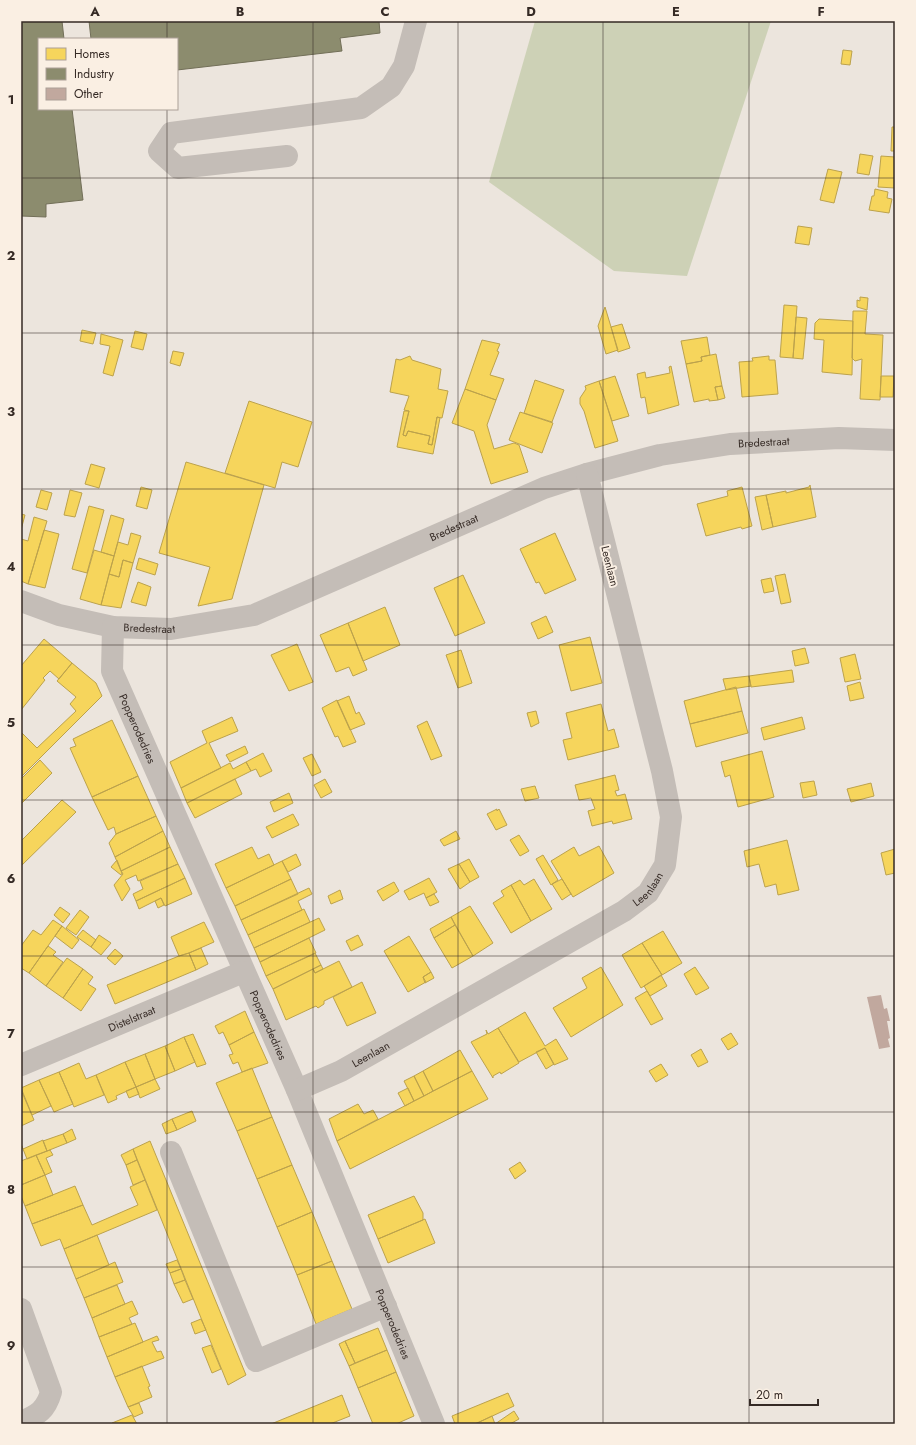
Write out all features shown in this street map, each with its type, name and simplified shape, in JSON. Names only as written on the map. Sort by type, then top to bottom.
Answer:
[{"type":"street","points":[[287,156],[178,168],[159,151],[171,133],[361,108],[391,87],[404,66],[416,21]]},
{"type":"street","name":"Bredestraat","points":[[21,601],[60,615],[113,627],[171,629],[254,615],[544,488],[587,474],[660,455],[730,444],[839,438],[895,440]]},
{"type":"street","name":"Leenlaan","points":[[297,1090],[341,1071],[624,911],[648,893],[665,865],[671,817],[662,771],[587,474]]},
{"type":"street","name":"Popperodedries","points":[[113,627],[112,671],[243,972],[297,1090],[434,1424]]},
{"type":"street","name":"Distelstraat","points":[[21,1065],[243,972]]},
{"type":"street","points":[[171,1152],[256,1361],[386,1306]]},
{"type":"street","points":[[21,1309],[51,1392],[47,1405],[32,1418],[21,1422]]},
{"type":"green space","points":[[535,21],[771,21],[687,276],[614,271],[489,182]]},
{"type":"building: Homes","points":[[843,50],[852,51],[850,65],[841,64]]},
{"type":"building: Homes","points":[[892,127],[895,127],[895,151],[891,151]]},
{"type":"building: Homes","points":[[860,154],[873,156],[869,175],[857,173]]},
{"type":"building: Homes","points":[[881,156],[895,157],[895,188],[878,187]]},
{"type":"building: Homes","points":[[828,169],[842,172],[834,203],[820,200]]},
{"type":"building: Homes","points":[[875,189],[888,192],[887,198],[892,199],[889,213],[869,210]]},
{"type":"building: Homes","points":[[798,226],[812,228],[809,245],[795,243]]},
{"type":"building: Homes","points":[[860,297],[868,298],[867,310],[857,307],[857,300],[860,301]]},
{"type":"building: Homes","points":[[784,305],[797,306],[793,358],[780,357]]},
{"type":"building: Homes","points":[[605,307],[618,350],[606,354],[598,326]]},
{"type":"building: Homes","points":[[853,311],[867,311],[865,334],[883,335],[880,400],[860,399],[862,359],[855,361],[852,358]]},
{"type":"building: Homes","points":[[796,317],[807,318],[803,359],[793,358]]},
{"type":"building: Homes","points":[[819,319],[853,321],[852,375],[822,372],[824,340],[814,339],[815,323]]},
{"type":"building: Homes","points":[[622,324],[630,348],[618,352],[611,327]]},
{"type":"building: Homes","points":[[82,330],[96,333],[93,344],[80,341]]},
{"type":"building: Homes","points":[[135,331],[147,334],[143,350],[131,347]]},
{"type":"building: Homes","points":[[101,334],[123,340],[113,376],[103,373],[110,346],[100,344]]},
{"type":"building: Homes","points":[[707,337],[710,355],[701,357],[702,361],[686,364],[681,341]]},
{"type":"building: Homes","points":[[482,340],[500,344],[497,351],[499,352],[490,375],[504,379],[496,400],[465,389]]},
{"type":"building: Homes","points":[[173,351],[184,353],[180,366],[170,363]]},
{"type":"building: Homes","points":[[716,354],[722,386],[715,387],[718,400],[709,401],[709,399],[694,402],[686,364],[702,361],[701,357]]},
{"type":"building: Homes","points":[[410,356],[412,360],[441,369],[438,389],[448,391],[442,418],[437,417],[432,445],[428,444],[430,436],[408,431],[406,436],[403,435],[409,411],[404,410],[409,396],[390,392],[396,359],[400,360]]},
{"type":"building: Homes","points":[[769,356],[769,360],[775,360],[778,394],[742,397],[739,362],[753,361],[752,358]]},
{"type":"building: Homes","points":[[671,366],[679,405],[648,414],[645,397],[641,398],[637,374],[645,372],[646,378],[670,373],[669,367]]},
{"type":"building: Homes","points":[[615,376],[629,416],[612,421],[599,381]]},
{"type":"building: Homes","points":[[881,376],[894,376],[893,397],[880,397]]},
{"type":"building: Homes","points":[[535,380],[564,390],[552,422],[524,413]]},
{"type":"building: Homes","points":[[599,381],[618,441],[595,448],[584,411],[580,404],[580,398],[586,389],[585,386]]},
{"type":"building: Homes","points":[[722,386],[725,398],[718,400],[715,387]]},
{"type":"building: Homes","points":[[465,389],[496,400],[487,425],[494,449],[514,443],[519,445],[528,472],[491,484],[474,431],[452,423]]},
{"type":"building: Homes","points":[[249,401],[312,422],[298,467],[282,462],[275,488],[225,473]]},
{"type":"building: Homes","points":[[404,411],[409,411],[403,435],[406,436],[408,431],[430,436],[428,444],[432,445],[437,417],[440,418],[433,454],[397,447]]},
{"type":"building: Homes","points":[[520,412],[553,423],[542,453],[509,440]]},
{"type":"building: Homes","points":[[186,462],[264,485],[232,599],[198,606],[210,567],[159,553]]},
{"type":"building: Homes","points":[[91,464],[105,468],[99,488],[85,484]]},
{"type":"building: Homes","points":[[810,485],[816,517],[773,527],[766,495],[786,491],[786,493],[809,487]]},
{"type":"building: Homes","points":[[141,487],[152,490],[147,509],[136,506]]},
{"type":"building: Homes","points":[[742,487],[752,526],[742,529],[741,527],[706,536],[697,504],[728,496],[727,491]]},
{"type":"building: Homes","points":[[41,490],[52,493],[47,510],[36,507]]},
{"type":"building: Homes","points":[[70,490],[82,493],[75,517],[64,515]]},
{"type":"building: Homes","points":[[766,495],[773,527],[762,530],[755,497]]},
{"type":"building: Homes","points":[[89,506],[104,510],[87,573],[72,569]]},
{"type":"building: Homes","points":[[21,514],[25,515],[21,530]]},
{"type":"building: Homes","points":[[111,515],[124,519],[114,556],[101,552]]},
{"type":"building: Homes","points":[[34,517],[47,521],[28,584],[21,581],[21,539],[28,541]]},
{"type":"building: Homes","points":[[44,530],[59,534],[45,588],[28,584]]},
{"type":"building: Homes","points":[[131,533],[141,536],[133,563],[123,560],[119,577],[109,574],[118,542],[128,545]]},
{"type":"building: Homes","points":[[555,533],[576,580],[545,594],[539,582],[536,583],[520,549]]},
{"type":"building: Homes","points":[[94,550],[114,556],[101,605],[80,599]]},
{"type":"building: Homes","points":[[139,558],[158,564],[155,575],[136,569]]},
{"type":"building: Homes","points":[[123,560],[133,563],[121,608],[101,605],[109,574],[119,577]]},
{"type":"building: Homes","points":[[785,574],[791,602],[781,604],[775,576]]},
{"type":"building: Homes","points":[[463,575],[485,623],[455,636],[434,588]]},
{"type":"building: Homes","points":[[771,578],[774,591],[764,593],[761,580]]},
{"type":"building: Homes","points":[[138,582],[151,587],[146,606],[131,602]]},
{"type":"building: Homes","points":[[385,607],[400,645],[363,661],[348,623]]},
{"type":"building: Homes","points":[[546,616],[553,632],[538,639],[531,623]]},
{"type":"building: Homes","points":[[348,623],[367,670],[353,676],[349,667],[336,672],[320,635]]},
{"type":"building: Homes","points":[[590,637],[602,683],[571,691],[559,645]]},
{"type":"building: Homes","points":[[44,639],[72,663],[59,679],[50,671],[43,678],[45,680],[21,710],[21,666]]},
{"type":"building: Homes","points":[[297,644],[313,682],[289,691],[271,655]]},
{"type":"building: Homes","points":[[805,648],[809,663],[795,666],[792,651]]},
{"type":"building: Homes","points":[[461,650],[472,683],[458,688],[446,655]]},
{"type":"building: Homes","points":[[855,654],[861,679],[845,682],[840,658]]},
{"type":"building: Homes","points":[[72,663],[96,683],[102,696],[21,777],[21,732],[37,748],[76,711],[70,704],[76,697],[57,681]]},
{"type":"building: Homes","points":[[792,670],[794,682],[751,687],[749,676]]},
{"type":"building: Homes","points":[[749,676],[751,686],[726,690],[723,679]]},
{"type":"building: Homes","points":[[860,682],[864,698],[850,701],[847,686]]},
{"type":"building: Homes","points":[[736,687],[742,711],[690,724],[684,701]]},
{"type":"building: Homes","points":[[349,696],[356,714],[359,712],[365,724],[350,730],[337,701]]},
{"type":"building: Homes","points":[[337,700],[356,742],[343,747],[338,736],[335,737],[322,708]]},
{"type":"building: Homes","points":[[601,704],[608,731],[614,729],[619,747],[568,760],[563,740],[572,738],[566,713]]},
{"type":"building: Homes","points":[[536,711],[539,723],[531,727],[527,713]]},
{"type":"building: Homes","points":[[742,711],[748,733],[696,747],[690,724]]},
{"type":"building: Homes","points":[[232,717],[238,731],[209,743],[221,768],[181,788],[170,762],[207,743],[202,731]]},
{"type":"building: Homes","points":[[802,717],[805,729],[764,740],[761,728]]},
{"type":"building: Homes","points":[[112,720],[138,776],[92,797],[70,748],[76,746],[73,739]]},
{"type":"building: Homes","points":[[427,721],[442,756],[431,760],[417,726]]},
{"type":"building: Homes","points":[[245,746],[248,753],[230,762],[226,755]]},
{"type":"building: Homes","points":[[762,751],[774,797],[738,807],[730,775],[725,777],[721,762]]},
{"type":"building: Homes","points":[[263,753],[272,771],[260,777],[256,769],[251,771],[246,762]]},
{"type":"building: Homes","points":[[312,754],[321,772],[312,776],[303,758]]},
{"type":"building: Homes","points":[[40,760],[52,773],[21,804],[21,779]]},
{"type":"building: Homes","points":[[246,762],[251,771],[187,803],[181,788],[230,763],[233,769]]},
{"type":"building: Homes","points":[[615,775],[619,790],[615,791],[617,796],[625,794],[632,819],[613,824],[612,821],[592,826],[588,811],[595,809],[591,798],[579,800],[575,785]]},
{"type":"building: Homes","points":[[138,776],[156,816],[116,834],[114,827],[108,830],[92,797]]},
{"type":"building: Homes","points":[[235,779],[242,794],[195,818],[187,803]]},
{"type":"building: Homes","points":[[325,779],[332,792],[321,798],[314,785]]},
{"type":"building: Homes","points":[[814,781],[817,795],[803,798],[800,783]]},
{"type":"building: Homes","points":[[871,783],[874,796],[851,802],[847,789]]},
{"type":"building: Homes","points":[[535,786],[539,798],[525,801],[521,789]]},
{"type":"building: Homes","points":[[289,793],[293,803],[274,812],[270,802]]},
{"type":"building: Homes","points":[[62,800],[76,812],[21,866],[21,841]]},
{"type":"building: Homes","points":[[497,809],[497,811],[499,809],[507,825],[496,830],[487,814]]},
{"type":"building: Homes","points":[[293,814],[299,825],[272,838],[266,827]]},
{"type":"building: Homes","points":[[156,816],[163,831],[115,857],[109,843],[116,834]]},
{"type":"building: Homes","points":[[163,831],[170,847],[121,871],[115,857]]},
{"type":"building: Homes","points":[[456,831],[460,839],[444,846],[440,840]]},
{"type":"building: Homes","points":[[519,835],[529,851],[520,856],[510,840]]},
{"type":"building: Homes","points":[[787,840],[799,890],[778,895],[776,884],[765,887],[759,864],[747,867],[744,851]]},
{"type":"building: Homes","points":[[599,846],[614,873],[573,897],[551,861],[574,847],[579,856]]},
{"type":"building: Homes","points":[[170,847],[178,864],[138,881],[136,875],[125,880],[130,889],[122,901],[114,885],[123,874],[121,871]]},
{"type":"building: Homes","points":[[252,847],[258,859],[269,854],[274,865],[226,888],[215,864]]},
{"type":"building: Homes","points":[[895,849],[895,873],[886,875],[881,853]]},
{"type":"building: Homes","points":[[296,854],[301,865],[288,872],[282,861]]},
{"type":"building: Homes","points":[[543,855],[558,880],[551,885],[536,859]]},
{"type":"building: Homes","points":[[469,859],[479,877],[470,882],[459,864]]},
{"type":"building: Homes","points":[[117,860],[122,873],[121,875],[111,867]]},
{"type":"building: Homes","points":[[282,861],[291,879],[235,906],[226,888]]},
{"type":"building: Homes","points":[[178,864],[185,878],[136,901],[133,894],[143,889],[140,881]]},
{"type":"building: Homes","points":[[459,864],[470,882],[460,889],[448,869]]},
{"type":"building: Homes","points":[[185,878],[192,894],[165,906],[161,898],[139,909],[136,901]]},
{"type":"building: Homes","points":[[429,878],[437,892],[426,898],[424,893],[409,900],[404,891]]},
{"type":"building: Homes","points":[[291,879],[298,894],[241,920],[235,906]]},
{"type":"building: Homes","points":[[534,879],[552,909],[531,921],[511,885],[520,880],[524,885]]},
{"type":"building: Homes","points":[[562,879],[571,894],[562,900],[552,884]]},
{"type":"building: Homes","points":[[394,882],[399,891],[383,901],[377,891]]},
{"type":"building: Homes","points":[[511,885],[531,921],[511,933],[493,903],[504,896],[501,891]]},
{"type":"building: Homes","points":[[309,888],[312,894],[298,901],[302,910],[248,935],[241,920]]},
{"type":"building: Homes","points":[[340,890],[343,899],[331,904],[328,896]]},
{"type":"building: Homes","points":[[434,894],[439,902],[430,906],[426,898]]},
{"type":"building: Homes","points":[[161,898],[164,905],[158,908],[155,901]]},
{"type":"building: Homes","points":[[470,906],[493,943],[473,956],[451,917]]},
{"type":"building: Homes","points":[[60,907],[70,914],[63,923],[54,915]]},
{"type":"building: Homes","points":[[304,909],[310,922],[254,948],[248,935]]},
{"type":"building: Homes","points":[[80,910],[89,917],[76,935],[66,928]]},
{"type":"building: Homes","points":[[451,917],[455,925],[434,938],[430,929]]},
{"type":"building: Homes","points":[[319,918],[325,930],[260,962],[254,948]]},
{"type":"building: Homes","points":[[53,920],[62,926],[29,973],[21,968],[21,946],[33,930],[41,935]]},
{"type":"building: Homes","points":[[204,922],[214,942],[179,956],[171,937]]},
{"type":"building: Homes","points":[[455,925],[473,956],[452,968],[434,938]]},
{"type":"building: Homes","points":[[62,926],[79,940],[72,949],[55,936]]},
{"type":"building: Homes","points":[[83,930],[96,940],[91,947],[77,937]]},
{"type":"building: Homes","points":[[663,931],[682,963],[662,975],[642,943]]},
{"type":"building: Homes","points":[[99,935],[111,943],[101,955],[91,947]]},
{"type":"building: Homes","points":[[358,935],[363,945],[351,951],[346,941]]},
{"type":"building: Homes","points":[[409,936],[431,972],[423,977],[426,982],[408,992],[384,951]]},
{"type":"building: Homes","points":[[309,938],[316,953],[266,976],[260,962]]},
{"type":"building: Homes","points":[[642,943],[662,975],[641,988],[622,955]]},
{"type":"building: Homes","points":[[48,946],[56,952],[53,955],[63,962],[46,986],[29,973]]},
{"type":"building: Homes","points":[[201,948],[208,964],[196,970],[189,953]]},
{"type":"building: Homes","points":[[115,949],[123,956],[115,965],[107,958]]},
{"type":"building: Homes","points":[[189,953],[196,970],[115,1004],[107,985]]},
{"type":"building: Homes","points":[[315,953],[321,965],[273,989],[266,976]]},
{"type":"building: Homes","points":[[67,958],[83,969],[63,998],[46,986]]},
{"type":"building: Homes","points":[[339,961],[352,987],[324,1001],[324,1004],[318,1008],[316,1006],[286,1020],[273,989],[313,969],[315,973]]},
{"type":"building: Homes","points":[[321,965],[323,969],[315,973],[313,969]]},
{"type":"building: Homes","points":[[601,967],[623,1005],[571,1037],[553,1008],[587,988],[582,978]]},
{"type":"building: Homes","points":[[695,967],[709,988],[696,995],[684,974]]},
{"type":"building: Homes","points":[[83,969],[93,977],[88,984],[96,989],[81,1011],[63,998]]},
{"type":"building: Homes","points":[[431,972],[434,978],[425,983],[423,977]]},
{"type":"building: Homes","points":[[661,975],[667,986],[650,996],[644,986]]},
{"type":"building: Homes","points":[[362,982],[376,1013],[347,1026],[333,997]]},
{"type":"building: Homes","points":[[647,991],[663,1019],[651,1025],[635,998]]},
{"type":"building: Homes","points":[[245,1011],[254,1032],[229,1045],[223,1032],[219,1034],[215,1026]]},
{"type":"building: Homes","points":[[525,1012],[545,1046],[556,1039],[568,1059],[554,1065],[545,1048],[519,1062],[498,1028]]},
{"type":"building: Homes","points":[[498,1028],[519,1063],[501,1074],[500,1072],[493,1076],[493,1078],[471,1042],[487,1034],[486,1030],[488,1034]]},
{"type":"building: Homes","points":[[254,1032],[268,1063],[242,1072],[238,1062],[233,1064],[229,1055],[233,1054],[229,1045]]},
{"type":"building: Homes","points":[[731,1033],[738,1044],[728,1050],[721,1039]]},
{"type":"building: Homes","points":[[193,1034],[206,1064],[197,1067],[184,1037]]},
{"type":"building: Homes","points":[[184,1037],[195,1062],[175,1071],[165,1046]]},
{"type":"building: Homes","points":[[165,1046],[175,1071],[155,1079],[145,1054]]},
{"type":"building: Homes","points":[[545,1048],[554,1064],[546,1069],[536,1052]]},
{"type":"building: Homes","points":[[701,1049],[708,1062],[698,1067],[691,1055]]},
{"type":"building: Homes","points":[[460,1050],[472,1071],[433,1091],[423,1071]]},
{"type":"building: Homes","points":[[145,1054],[155,1079],[136,1087],[125,1062]]},
{"type":"building: Homes","points":[[125,1062],[136,1087],[116,1096],[117,1099],[108,1103],[96,1075]]},
{"type":"building: Homes","points":[[79,1063],[86,1079],[96,1075],[104,1095],[74,1107],[59,1072]]},
{"type":"building: Homes","points":[[661,1064],[668,1075],[656,1082],[649,1071]]},
{"type":"building: Homes","points":[[252,1068],[272,1117],[237,1131],[216,1083]]},
{"type":"building: Homes","points":[[423,1071],[433,1091],[424,1096],[414,1076]]},
{"type":"building: Homes","points":[[472,1071],[488,1099],[350,1169],[337,1141]]},
{"type":"building: Homes","points":[[59,1072],[73,1104],[54,1112],[39,1080]]},
{"type":"building: Homes","points":[[414,1076],[424,1096],[414,1101],[404,1081]]},
{"type":"building: Homes","points":[[155,1079],[160,1089],[140,1098],[136,1087]]},
{"type":"building: Homes","points":[[39,1080],[51,1106],[32,1115],[21,1088]]},
{"type":"building: Homes","points":[[136,1087],[139,1094],[129,1098],[126,1091]]},
{"type":"building: Homes","points":[[408,1088],[414,1101],[405,1106],[398,1093]]},
{"type":"building: Homes","points":[[21,1090],[34,1120],[21,1126]]},
{"type":"building: Homes","points":[[358,1104],[364,1114],[373,1110],[378,1119],[337,1141],[329,1119]]},
{"type":"building: Homes","points":[[192,1111],[196,1121],[177,1130],[172,1119]]},
{"type":"building: Homes","points":[[272,1117],[292,1165],[257,1179],[237,1131]]},
{"type":"building: Homes","points":[[172,1119],[177,1130],[166,1134],[162,1124]]},
{"type":"building: Homes","points":[[72,1129],[76,1139],[67,1143],[63,1134]]},
{"type":"building: Homes","points":[[63,1134],[67,1143],[47,1151],[43,1141]]},
{"type":"building: Homes","points":[[43,1140],[47,1151],[27,1159],[23,1149]]},
{"type":"building: Homes","points":[[150,1141],[246,1375],[228,1385],[133,1149]]},
{"type":"building: Homes","points":[[133,1149],[137,1160],[126,1165],[121,1155]]},
{"type":"building: Homes","points":[[50,1150],[53,1155],[46,1158],[52,1172],[45,1175],[36,1155]]},
{"type":"building: Homes","points":[[36,1155],[45,1175],[21,1185],[21,1161]]},
{"type":"building: Homes","points":[[137,1160],[145,1180],[133,1185],[126,1165]]},
{"type":"building: Homes","points":[[520,1162],[526,1171],[515,1179],[509,1169]]},
{"type":"building: Homes","points":[[292,1165],[312,1212],[277,1227],[257,1179]]},
{"type":"building: Homes","points":[[45,1175],[53,1195],[25,1206],[21,1196],[21,1185]]},
{"type":"building: Homes","points":[[145,1180],[157,1210],[64,1249],[60,1239],[41,1246],[32,1224],[83,1205],[92,1225],[138,1205],[130,1187]]},
{"type":"building: Homes","points":[[75,1186],[83,1205],[32,1224],[25,1206]]},
{"type":"building: Homes","points":[[414,1196],[423,1213],[423,1220],[378,1239],[368,1215]]},
{"type":"building: Homes","points":[[312,1212],[332,1261],[297,1275],[277,1227]]},
{"type":"building: Homes","points":[[425,1219],[435,1243],[388,1263],[378,1239]]},
{"type":"building: Homes","points":[[97,1235],[109,1265],[76,1279],[64,1249]]},
{"type":"building: Homes","points":[[177,1260],[181,1269],[170,1273],[166,1264]]},
{"type":"building: Homes","points":[[332,1261],[352,1309],[316,1324],[297,1275]]},
{"type":"building: Homes","points":[[115,1262],[123,1282],[84,1298],[76,1279]]},
{"type":"building: Homes","points":[[181,1269],[185,1280],[174,1284],[170,1273]]},
{"type":"building: Homes","points":[[185,1280],[193,1299],[183,1303],[174,1284]]},
{"type":"building: Homes","points":[[117,1285],[125,1304],[92,1318],[84,1298]]},
{"type":"building: Homes","points":[[132,1301],[138,1314],[129,1318],[132,1324],[99,1337],[92,1318]]},
{"type":"building: Homes","points":[[201,1319],[206,1330],[195,1334],[191,1323]]},
{"type":"building: Homes","points":[[135,1323],[143,1342],[107,1357],[99,1337]]},
{"type":"building: Homes","points":[[378,1328],[387,1350],[355,1363],[345,1341]]},
{"type":"building: Homes","points":[[157,1336],[159,1340],[152,1342],[157,1352],[161,1351],[164,1358],[115,1377],[107,1357]]},
{"type":"building: Homes","points":[[345,1341],[355,1363],[349,1366],[339,1344]]},
{"type":"building: Homes","points":[[211,1345],[221,1369],[212,1373],[202,1348]]},
{"type":"building: Homes","points":[[387,1350],[396,1372],[358,1388],[349,1366]]},
{"type":"building: Homes","points":[[142,1366],[150,1386],[148,1387],[152,1397],[128,1407],[115,1377]]},
{"type":"building: Homes","points":[[396,1372],[414,1416],[396,1424],[373,1424],[358,1388]]},
{"type":"building: Homes","points":[[508,1393],[514,1406],[475,1424],[455,1424],[452,1416]]},
{"type":"building: Homes","points":[[342,1395],[350,1416],[330,1424],[271,1424]]},
{"type":"building: Homes","points":[[139,1403],[143,1413],[134,1417],[128,1407]]},
{"type":"building: Homes","points":[[514,1411],[519,1419],[510,1424],[495,1424]]},
{"type":"building: Homes","points":[[132,1415],[137,1424],[112,1424],[112,1423]]},
{"type":"building: Homes","points":[[492,1416],[495,1424],[475,1424]]},
{"type":"building: Industry","points":[[21,21],[62,21],[64,38],[38,38],[38,110],[72,110],[83,200],[46,204],[46,217],[21,216]]},
{"type":"building: Industry","points":[[89,21],[379,21],[380,33],[340,38],[342,51],[178,70],[178,38],[91,38]]},
{"type":"building: Other","points":[[881,995],[884,1009],[887,1008],[890,1021],[887,1021],[890,1047],[879,1049],[867,997]]}]
